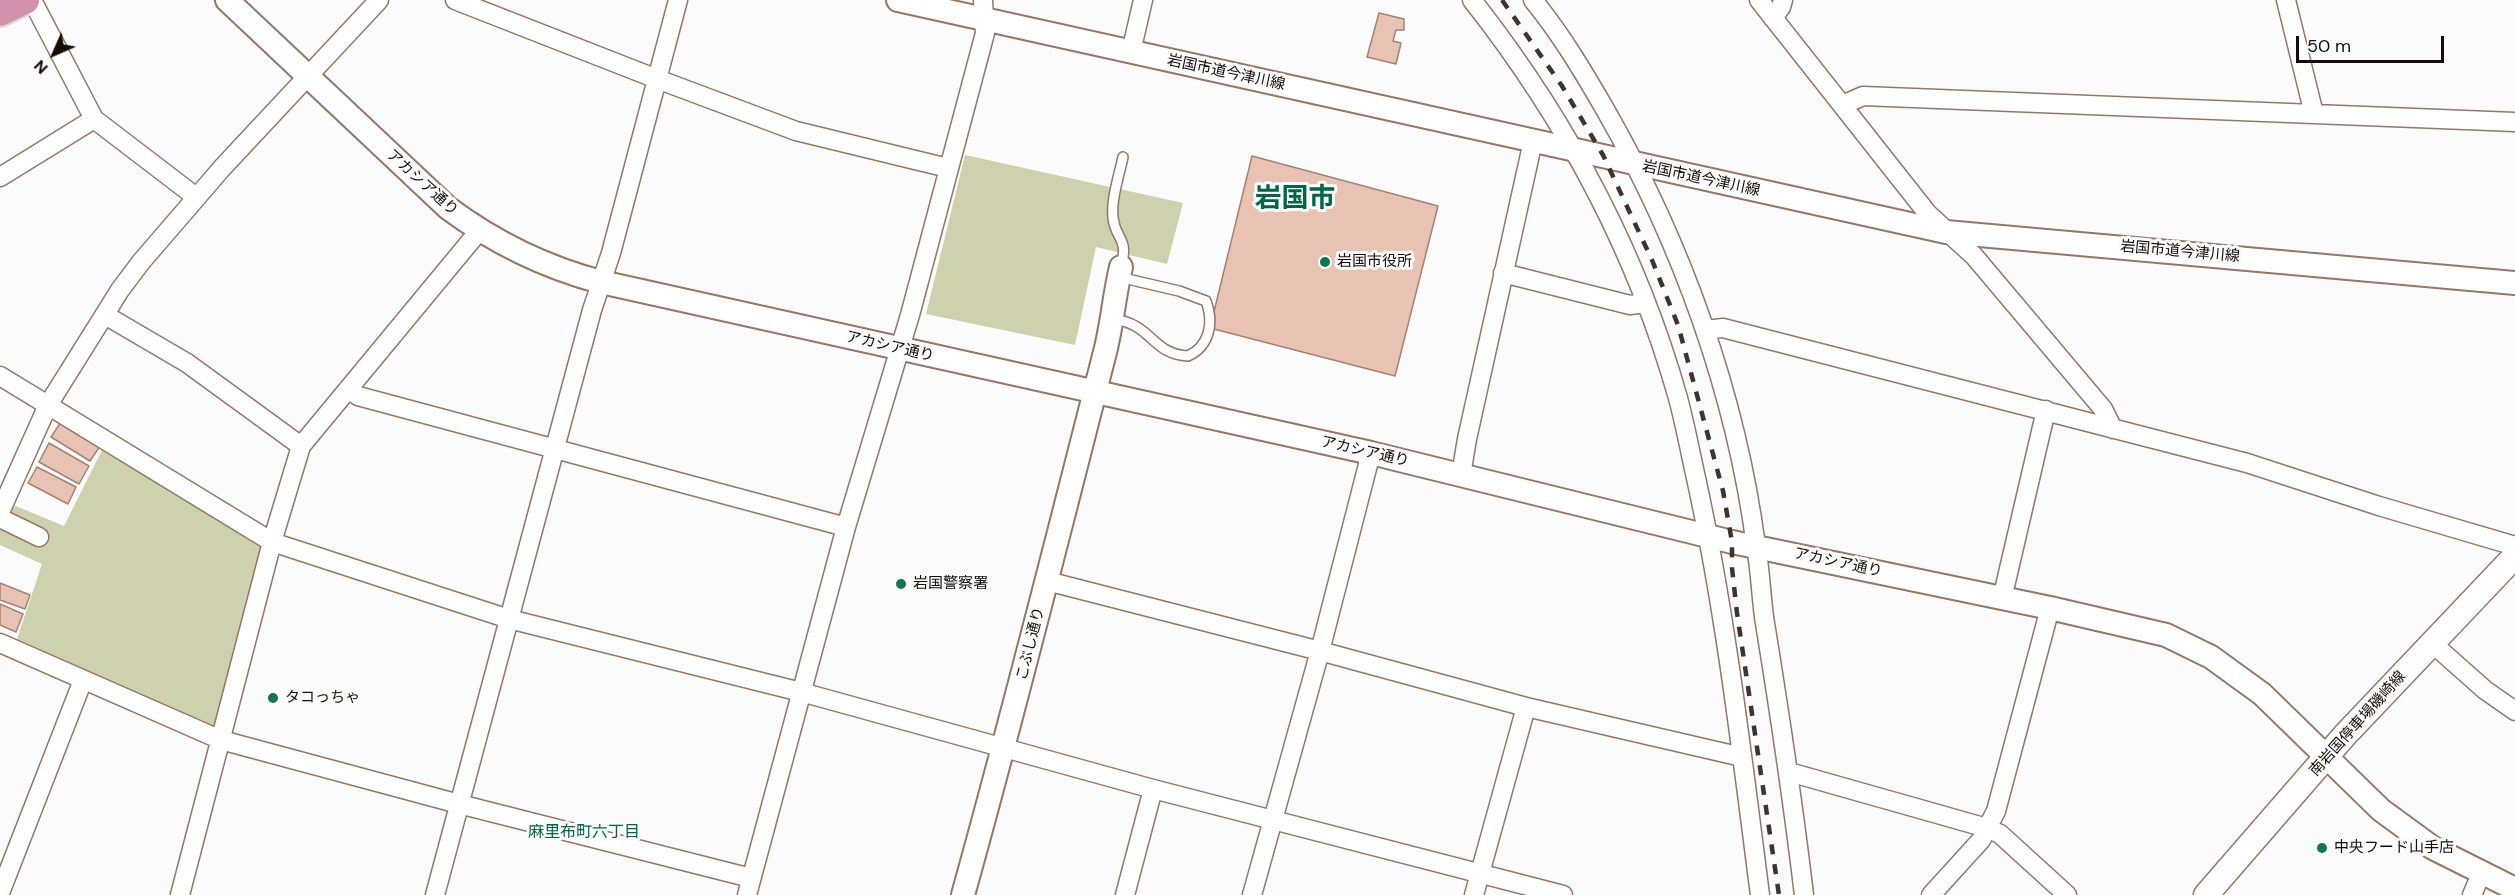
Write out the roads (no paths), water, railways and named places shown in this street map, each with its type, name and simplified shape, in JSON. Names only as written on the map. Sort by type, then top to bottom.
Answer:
[{"type":"highway","points":[[0,12],[25,0]]},
{"type":"main road","name":"南岩国停車場磯崎線","points":[[2206,895],[2326,757],[2515,556]]},
{"type":"street","points":[[32,0],[94,119],[196,197]]},
{"type":"street","name":"アカシア通り","points":[[227,0],[448,208],[478,231],[526,256],[571,274],[1371,453],[1708,536],[2050,608],[2166,635],[2211,657],[2262,694],[2381,810],[2433,848],[2515,889]]},
{"type":"street","points":[[0,512],[48,405],[141,262],[196,197],[379,0]]},
{"type":"street","points":[[455,0],[657,80],[796,131],[948,168]]},
{"type":"street","points":[[435,895],[678,0]]},
{"type":"street","name":"岩国市道今津川線","points":[[898,0],[984,10],[1131,52],[1946,232],[2515,283]]},
{"type":"street","points":[[1131,52],[1143,0]]},
{"type":"street","points":[[1472,0],[1543,98],[1575,150],[1620,242],[1645,303],[1678,399],[1715,567],[1761,895]]},
{"type":"street","points":[[1759,0],[1928,214],[1982,265],[2103,409],[2113,429]]},
{"type":"street","points":[[1773,18],[1782,7],[1783,0]]},
{"type":"street","points":[[2286,0],[2314,114]]},
{"type":"street","points":[[1537,1],[1581,69],[1635,164],[1663,224],[1705,330],[1733,430],[1756,546],[1763,610],[1789,772],[1804,895]]},
{"type":"street","points":[[0,643],[221,740],[459,804],[749,887],[846,527],[910,315],[985,33],[984,10]]},
{"type":"street","points":[[1842,105],[1863,96],[2515,122]]},
{"type":"street","points":[[0,177],[94,119]]},
{"type":"street","points":[[1461,474],[1533,141]]},
{"type":"street","points":[[180,895],[272,542],[301,446],[478,231]]},
{"type":"street","name":"こぶし通り","points":[[963,895],[1047,581],[1112,319],[1120,272]]},
{"type":"street","points":[[1503,273],[1630,305],[1645,303]]},
{"type":"street","points":[[105,315],[187,363],[301,446]]},
{"type":"street","points":[[1705,330],[1723,328],[2046,410],[2247,464],[2515,546]]},
{"type":"street","points":[[0,376],[272,542],[509,619],[801,692],[1153,789],[1563,895]]},
{"type":"street","points":[[348,389],[358,396],[846,527]]},
{"type":"street","points":[[2002,599],[2046,410]]},
{"type":"street","points":[[1252,895],[1320,651],[1371,453]]},
{"type":"street","points":[[0,518],[39,537]]},
{"type":"street","points":[[1047,581],[1526,707],[1742,757]]},
{"type":"street","points":[[1931,895],[1981,840],[1995,811],[2050,608]]},
{"type":"street","points":[[2432,643],[2485,690],[2515,711]]},
{"type":"street","points":[[0,893],[83,680]]},
{"type":"street","points":[[1474,895],[1526,707]]},
{"type":"street","points":[[1789,772],[1987,828],[2000,834],[2067,895]]},
{"type":"street","points":[[1125,895],[1153,789]]},
{"type":"street","points":[[2472,895],[2481,874]]},
{"type":"lane","points":[[1112,319],[1129,322],[1146,332],[1159,347],[1168,353],[1188,356],[1202,346],[1212,318],[1206,301],[1120,272],[1125,249],[1113,220],[1113,207],[1123,158]]},
{"type":"railway","points":[[1502,0],[1562,86],[1603,155],[1652,260],[1678,325],[1723,491],[1732,542],[1732,568],[1737,613],[1779,895]]},
{"type":"place","name":"岩国市役所","points":[[1325,262]]},
{"type":"place","name":"岩国警察署","points":[[901,584]]},
{"type":"place","name":"タコっちゃ","points":[[273,698]]},
{"type":"place","name":"中央フード山手店","points":[[2322,848]]},
{"type":"district","name":"岩国市","points":[[1295,200]]},
{"type":"district","name":"麻里布町六丁目","points":[[584,833]]}]
